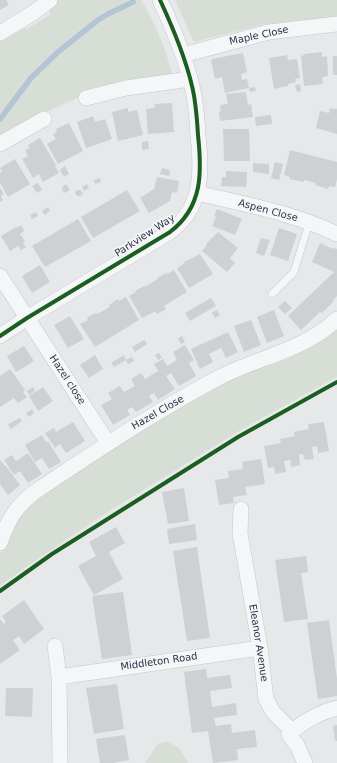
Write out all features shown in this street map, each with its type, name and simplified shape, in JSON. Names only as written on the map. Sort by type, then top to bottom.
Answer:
[{"type":"street","points":[[0,33],[50,0]]},
{"type":"street","name":"Parkview Way","points":[[0,336],[174,228],[186,216],[193,205],[197,193],[200,173],[196,106],[183,55],[160,0]]},
{"type":"street","name":"Maple Close","points":[[183,55],[256,34],[289,28],[337,24]]},
{"type":"street","points":[[86,98],[133,87],[190,79]]},
{"type":"street","points":[[0,144],[44,118]]},
{"type":"street","name":"Aspen Close","points":[[197,193],[272,211],[309,223],[336,228]]},
{"type":"street","name":"Hazel close","points":[[0,276],[108,443]]},
{"type":"street","name":"Hazel Close","points":[[0,543],[9,519],[22,502],[108,443],[210,383],[242,367],[302,343],[320,333],[337,319]]},
{"type":"street","name":"Eleanor Avenue","points":[[241,509],[240,533],[260,648],[266,700],[273,712],[292,731],[289,735],[297,745],[305,763]]},
{"type":"street","points":[[55,646],[59,677],[60,763]]},
{"type":"street","name":"Middleton Road","points":[[59,677],[260,648]]},
{"type":"street","points":[[292,731],[310,718],[324,711],[337,708]]},
{"type":"lane","points":[[272,294],[294,272],[309,223]]},
{"type":"shaded area","points":[[57,0],[141,0],[160,37],[173,77],[84,95],[42,114],[0,139],[0,39],[19,27],[27,29],[50,15],[50,7]]},
{"type":"shaded area","points":[[175,0],[337,0],[337,17],[265,24],[194,42]]},
{"type":"shaded area","points":[[337,325],[337,377],[249,425],[100,517],[0,586],[0,554],[5,548],[9,533],[28,503],[199,394],[256,368],[271,365],[289,358],[304,350]]},
{"type":"shaded area","points":[[166,741],[179,748],[188,763],[145,763],[157,745]]},
{"type":"building","points":[[0,0],[6,0],[9,5],[0,10]]},
{"type":"building","points":[[322,52],[322,57],[327,56],[328,76],[322,77],[323,84],[304,86],[301,56],[304,54]]},
{"type":"building","points":[[243,53],[247,72],[241,74],[242,80],[247,79],[249,88],[225,93],[222,77],[215,79],[211,61],[212,59]]},
{"type":"building","points":[[287,55],[288,60],[297,59],[300,78],[295,79],[296,82],[288,84],[288,86],[274,89],[269,58]]},
{"type":"building","points":[[333,56],[337,56],[337,75],[333,75]]},
{"type":"building","points":[[300,84],[301,91],[297,92],[295,85]]},
{"type":"building","points":[[255,87],[256,91],[250,92],[249,88]]},
{"type":"building","points":[[246,92],[248,105],[251,104],[253,117],[220,121],[220,105],[228,104],[226,94]]},
{"type":"building","points":[[172,103],[174,132],[148,134],[146,109],[155,108],[154,104]]},
{"type":"building","points":[[128,108],[128,112],[137,110],[143,135],[118,141],[112,112]]},
{"type":"building","points":[[330,108],[337,109],[337,134],[316,128],[320,111],[329,113]]},
{"type":"building","points":[[271,115],[272,124],[256,126],[255,117]]},
{"type":"building","points":[[93,116],[95,122],[105,119],[112,139],[86,148],[77,122]]},
{"type":"building","points":[[69,123],[83,151],[58,164],[47,144],[56,139],[53,134],[57,132],[56,129]]},
{"type":"building","points":[[223,129],[249,129],[250,161],[224,161]]},
{"type":"building","points":[[40,138],[59,173],[43,182],[39,174],[33,178],[22,159],[28,156],[25,150],[30,148],[28,145]]},
{"type":"building","points":[[148,141],[149,149],[142,150],[142,142]]},
{"type":"building","points":[[290,150],[337,162],[337,179],[335,187],[329,186],[328,189],[315,185],[316,183],[304,180],[304,182],[289,179],[290,177],[284,175]]},
{"type":"building","points":[[15,159],[30,184],[8,197],[0,183],[0,173],[2,172],[0,168]]},
{"type":"building","points":[[275,162],[283,164],[279,180],[271,178]]},
{"type":"building","points":[[253,163],[269,164],[269,174],[253,172]]},
{"type":"building","points":[[65,166],[69,174],[64,177],[60,170]]},
{"type":"building","points":[[162,168],[170,170],[169,176],[160,174]]},
{"type":"building","points":[[226,171],[247,172],[246,187],[221,186],[222,177],[226,177]]},
{"type":"building","points":[[157,177],[179,181],[177,193],[172,192],[170,201],[149,213],[140,198],[154,189]]},
{"type":"building","points":[[100,178],[101,182],[95,184],[94,180]]},
{"type":"building","points":[[38,183],[42,190],[37,193],[32,186]]},
{"type":"building","points":[[66,184],[70,190],[64,193],[62,190],[63,186]]},
{"type":"building","points":[[87,184],[89,188],[84,191],[82,187]]},
{"type":"building","points":[[0,188],[4,194],[1,196],[3,200],[0,202]]},
{"type":"building","points":[[77,190],[80,190],[83,193],[81,196],[77,196],[75,193]]},
{"type":"building","points":[[127,190],[140,211],[93,238],[81,217]]},
{"type":"building","points":[[48,207],[50,211],[45,215],[42,211]]},
{"type":"building","points":[[217,209],[242,219],[235,235],[212,226],[216,217],[214,216]]},
{"type":"building","points":[[36,212],[38,216],[32,219],[30,215]]},
{"type":"building","points":[[78,219],[91,241],[45,267],[32,246]]},
{"type":"building","points":[[21,225],[24,231],[20,234],[25,241],[23,243],[26,247],[21,250],[18,246],[10,251],[1,236]]},
{"type":"building","points":[[279,228],[297,234],[288,261],[270,255]]},
{"type":"building","points":[[218,232],[238,248],[230,258],[235,263],[227,272],[202,251],[207,245],[206,244]]},
{"type":"building","points":[[261,238],[270,240],[264,256],[256,253]]},
{"type":"building","points":[[320,243],[333,249],[337,249],[337,296],[322,313],[320,312],[301,330],[288,316],[334,272],[312,262]]},
{"type":"building","points":[[200,254],[213,274],[189,288],[177,268],[185,263],[184,262]]},
{"type":"building","points":[[40,265],[50,282],[32,293],[22,276]]},
{"type":"building","points":[[174,270],[187,292],[164,306],[166,309],[157,314],[156,311],[142,318],[129,296],[136,292],[135,291],[158,279],[157,278]]},
{"type":"building","points":[[126,297],[139,320],[95,347],[80,324],[88,320],[87,318],[91,315],[97,314],[110,307],[109,305],[118,299],[119,301]]},
{"type":"building","points":[[211,298],[216,306],[190,321],[185,313]]},
{"type":"building","points":[[285,301],[292,308],[285,314],[278,307]]},
{"type":"building","points":[[217,310],[220,315],[215,318],[212,312]]},
{"type":"building","points":[[274,310],[284,336],[267,343],[257,317]]},
{"type":"building","points":[[70,316],[84,339],[68,348],[54,325]]},
{"type":"building","points":[[251,320],[261,345],[244,352],[234,326]]},
{"type":"building","points":[[228,332],[238,352],[226,358],[221,348],[209,354],[213,362],[200,369],[191,349]]},
{"type":"building","points":[[182,336],[185,342],[181,344],[178,339]]},
{"type":"building","points":[[144,340],[147,344],[135,352],[132,347]]},
{"type":"building","points":[[185,345],[194,360],[189,363],[196,376],[179,386],[171,373],[166,376],[175,389],[158,400],[154,393],[149,396],[153,402],[136,412],[132,407],[127,410],[130,415],[113,425],[101,405],[112,399],[108,393],[120,386],[124,392],[135,386],[131,379],[141,373],[145,379],[158,371],[154,364],[163,359],[167,366],[177,360],[173,352]]},
{"type":"building","points":[[24,346],[34,361],[16,372],[7,356]]},
{"type":"building","points":[[159,353],[162,358],[158,360],[155,355]]},
{"type":"building","points":[[95,355],[103,369],[89,378],[80,365]]},
{"type":"building","points":[[124,355],[126,360],[114,367],[111,363]]},
{"type":"building","points":[[132,357],[134,361],[128,364],[126,360]]},
{"type":"building","points":[[10,369],[25,390],[23,392],[27,397],[18,403],[14,398],[0,407],[0,376]]},
{"type":"building","points":[[33,387],[35,391],[29,395],[27,391]]},
{"type":"building","points":[[43,387],[53,401],[38,411],[29,396]]},
{"type":"building","points":[[32,409],[34,413],[29,417],[26,413]]},
{"type":"building","points":[[20,418],[22,421],[11,429],[8,424]]},
{"type":"building","points":[[73,422],[85,441],[66,453],[60,444],[55,448],[45,433],[54,428],[56,432]]},
{"type":"building","points":[[324,422],[329,451],[318,453],[317,446],[312,447],[314,459],[305,460],[303,454],[299,455],[300,465],[291,467],[290,460],[284,461],[286,472],[275,474],[274,467],[268,468],[264,446],[281,443],[280,439],[295,436],[294,432],[309,429],[308,424]]},
{"type":"building","points":[[42,435],[46,442],[48,441],[61,462],[49,469],[42,458],[35,462],[25,445]]},
{"type":"building","points":[[28,453],[42,474],[28,483],[20,471],[14,475],[4,460],[12,455],[16,461]]},
{"type":"building","points":[[261,459],[265,484],[245,487],[247,495],[233,497],[234,503],[219,505],[215,480],[229,478],[228,471],[243,469],[242,462]]},
{"type":"building","points":[[0,460],[20,485],[8,495],[0,484]]},
{"type":"building","points":[[184,488],[189,521],[168,524],[162,492]]},
{"type":"building","points":[[195,524],[197,540],[169,544],[167,529]]},
{"type":"building","points":[[116,527],[125,543],[109,552],[123,579],[94,595],[78,566],[96,556],[89,542]]},
{"type":"building","points":[[197,547],[210,638],[187,641],[173,551]]},
{"type":"building","points":[[306,556],[308,572],[301,573],[308,619],[284,622],[275,560]]},
{"type":"building","points":[[123,592],[132,655],[102,659],[92,596]]},
{"type":"building","points":[[24,600],[44,629],[24,644],[19,636],[13,640],[20,650],[0,664],[0,619],[4,624],[6,622],[2,616]]},
{"type":"building","points":[[329,620],[337,679],[337,696],[318,699],[307,623]]},
{"type":"building","points":[[206,669],[207,678],[230,675],[232,688],[210,691],[212,707],[236,703],[237,715],[214,718],[216,726],[231,724],[232,733],[255,730],[257,747],[237,749],[238,760],[213,763],[208,731],[192,733],[184,672]]},
{"type":"building","points":[[117,684],[124,729],[94,734],[86,688]]},
{"type":"building","points":[[6,688],[33,688],[32,717],[5,716]]},
{"type":"building","points":[[337,725],[337,741],[335,741],[333,726]]},
{"type":"building","points":[[125,735],[129,760],[113,763],[100,763],[96,739]]},
{"type":"waterway","points":[[0,119],[31,78],[58,52],[98,20],[133,2]]},
{"type":"cycle path","points":[[0,336],[27,318],[170,232],[189,212],[198,188],[200,175],[197,116],[189,75],[182,53],[160,0]]},
{"type":"cycle path","points":[[0,591],[52,554],[238,437],[337,382]]}]
